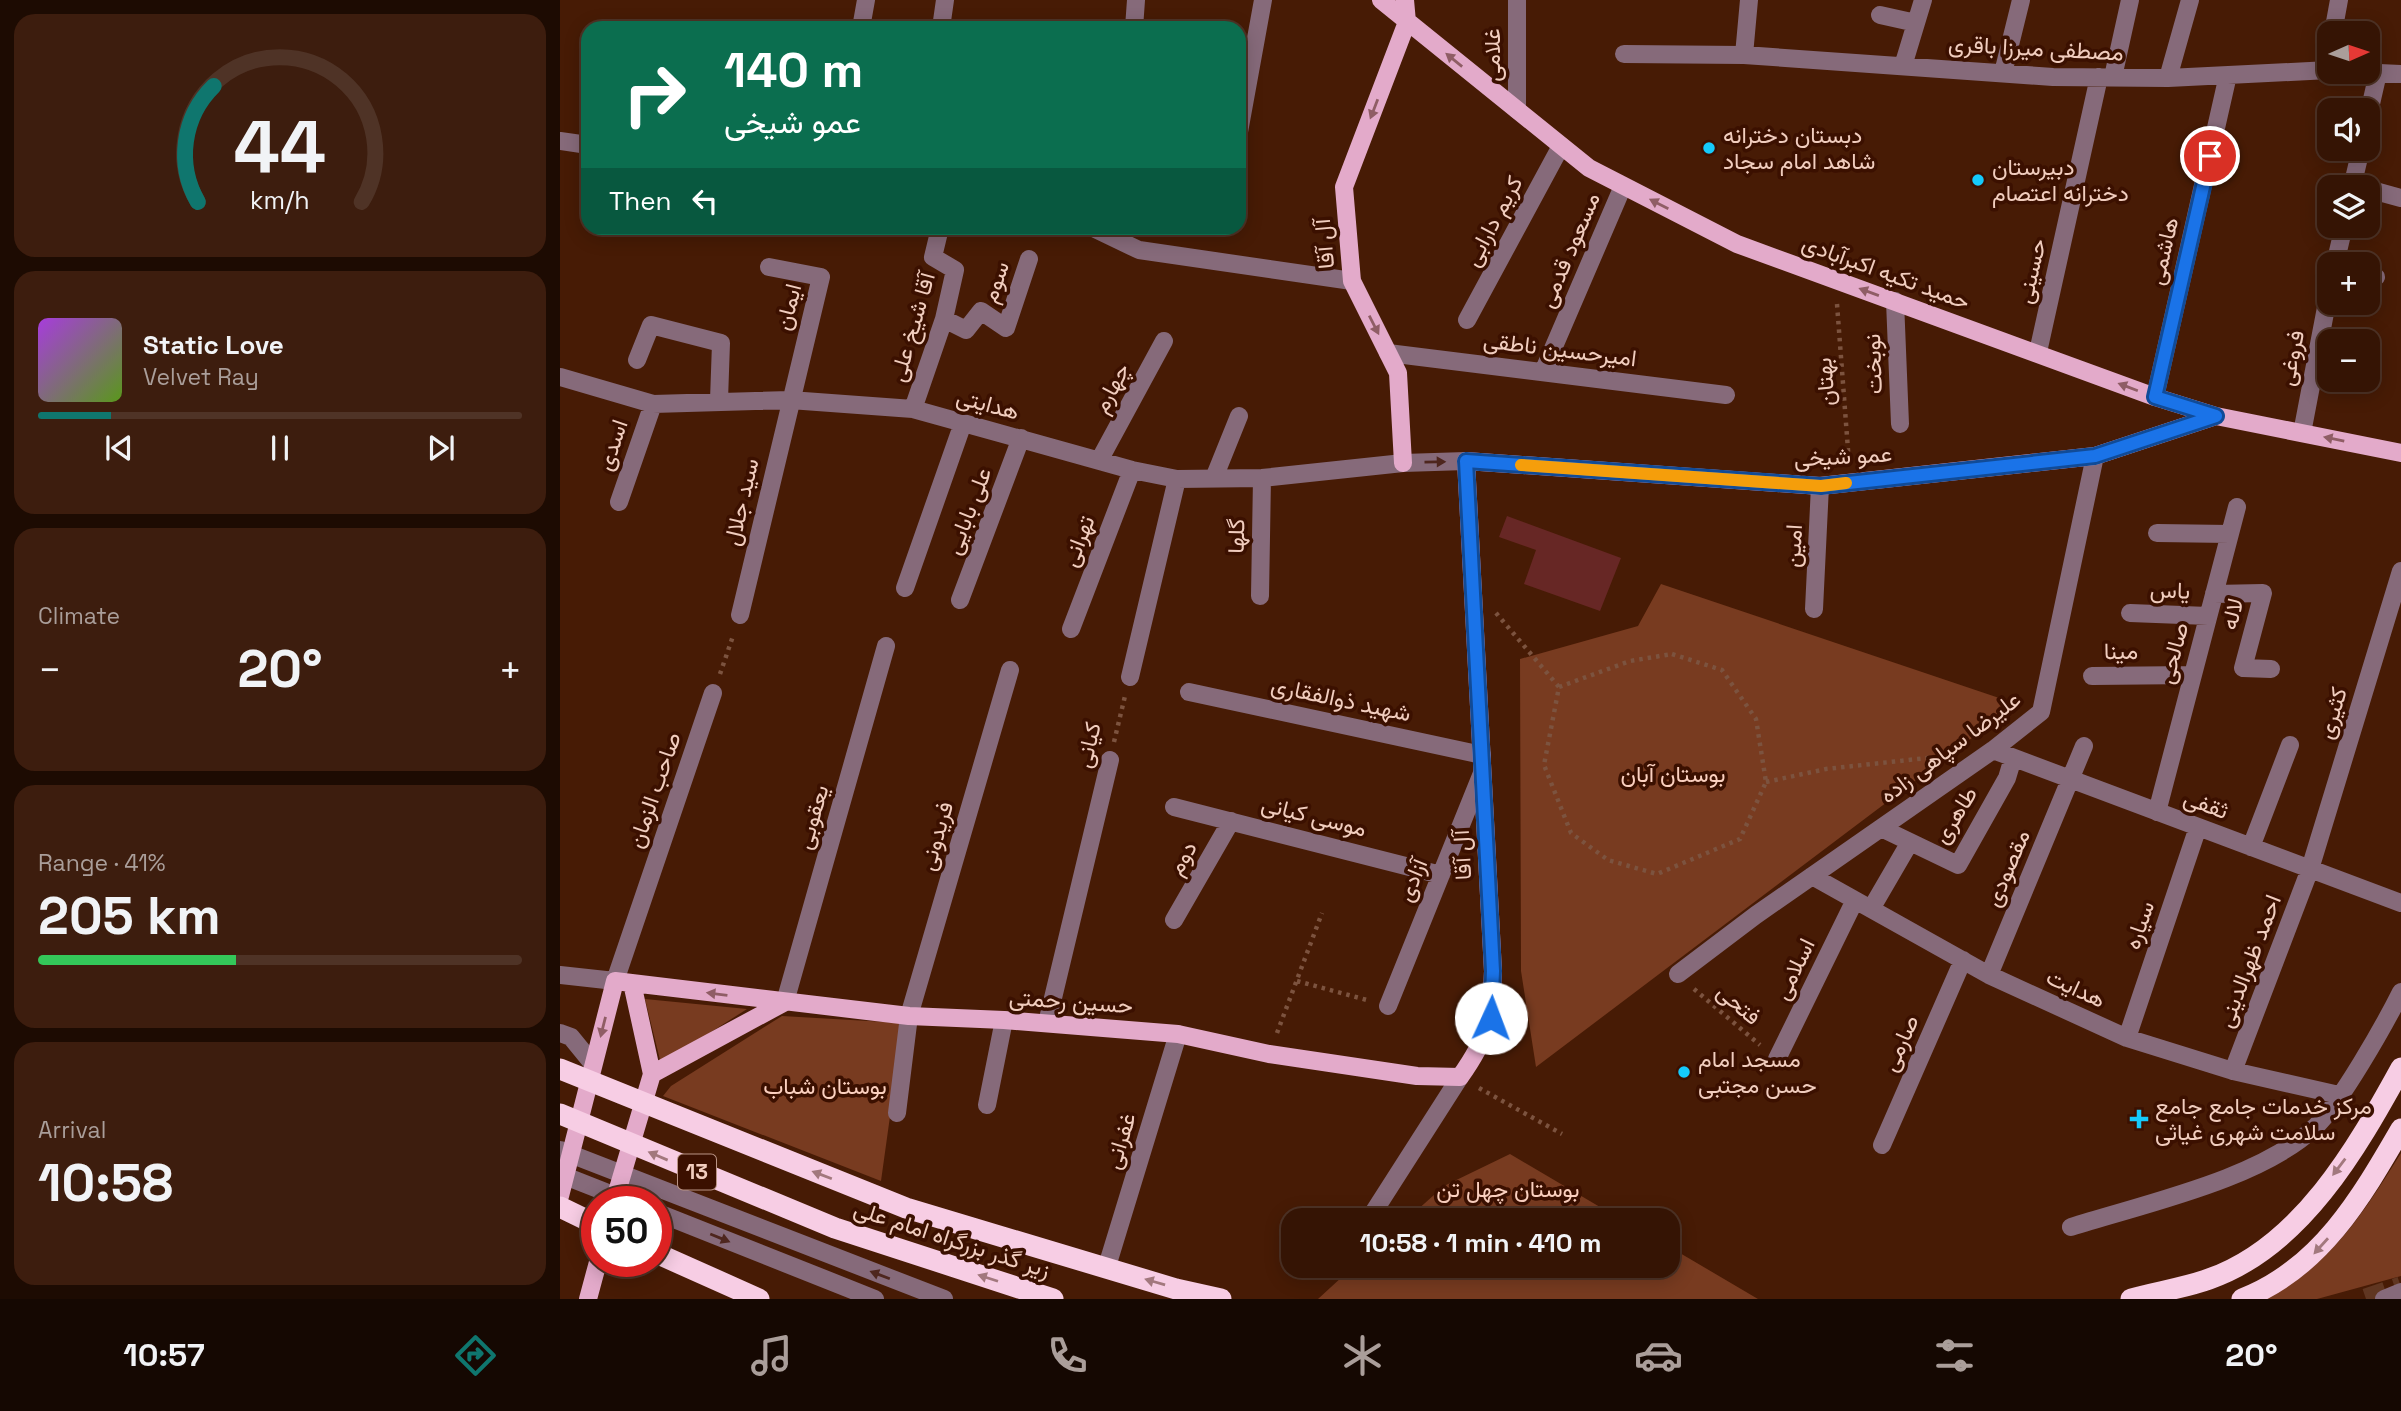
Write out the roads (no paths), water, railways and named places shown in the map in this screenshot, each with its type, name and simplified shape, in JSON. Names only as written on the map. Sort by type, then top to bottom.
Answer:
[{"type":"highway","points":[[2131,1299],[2211,1279],[2263,1250],[2293,1225],[2367,1129],[2401,1068]]},
{"type":"highway","points":[[560,1069],[906,1208],[1152,1282],[1221,1299]]},
{"type":"highway","name":"زیر گذر بزرگراه امام علی","points":[[560,1114],[835,1228],[1053,1299]]},
{"type":"highway","points":[[2242,1299],[2280,1280],[2311,1257],[2367,1187],[2401,1129]]},
{"type":"highway","points":[[560,1208],[581,1218]]},
{"type":"highway","points":[[672,1260],[759,1299]]},
{"type":"main road","name":"حمید تکیه اکبرآبادی","points":[[1381,0],[1589,169],[1737,244],[2155,397],[2216,416],[2401,453]]},
{"type":"main road","points":[[1405,0],[1407,22]]},
{"type":"main road","name":"آل آقا","points":[[1403,463],[1398,373],[1352,281],[1344,187],[1407,22]]},
{"type":"main road","name":"عمو شیخی","points":[[1466,461],[1821,486],[2095,456],[2216,416]]},
{"type":"main road","name":"آل آقا","points":[[1460,1077],[1476,1054],[1491,1018],[1493,971],[1466,461]]},
{"type":"main road","points":[[560,1196],[592,1068],[623,982]]},
{"type":"main road","points":[[619,1186],[650,1081],[623,982]]},
{"type":"main road","name":"حسین رحمتی","points":[[623,982],[909,1016],[1004,1020],[1178,1034],[1269,1054],[1417,1076],[1460,1077]]},
{"type":"main road","points":[[650,1081],[785,1002]]},
{"type":"main road","points":[[588,1299],[594,1277]]},
{"type":"street","points":[[862,21],[866,0]]},
{"type":"street","points":[[942,21],[945,0]]},
{"type":"street","points":[[1134,21],[1136,0]]},
{"type":"street","points":[[1246,92],[1262,0]]},
{"type":"street","name":"غلامی","points":[[1517,0],[1517,110]]},
{"type":"street","points":[[1744,55],[1749,0]]},
{"type":"street","points":[[1903,66],[1923,0]]},
{"type":"street","points":[[2003,73],[2021,0]]},
{"type":"street","name":"حسینی","points":[[2038,352],[2106,77],[2130,0]]},
{"type":"street","points":[[2168,78],[2190,0]]},
{"type":"street","points":[[2335,21],[2339,0]]},
{"type":"street","points":[[1880,15],[1916,23]]},
{"type":"street","name":"مصطفی میرزا باقری","points":[[1624,54],[1744,55],[2003,73],[2106,77],[2228,75],[2317,66]]},
{"type":"street","points":[[2380,73],[2401,74]]},
{"type":"street","name":"هاشمی","points":[[2155,397],[2228,75]]},
{"type":"street","points":[[560,141],[581,144]]},
{"type":"street","name":"کریم دارابی","points":[[1467,320],[1561,146]]},
{"type":"street","name":"مسعود قدمی","points":[[1543,372],[1623,186]]},
{"type":"street","points":[[2380,193],[2401,198]]},
{"type":"street","name":"آقا شیخ علی","points":[[913,409],[944,319],[956,270],[933,257],[938,235]]},
{"type":"street","points":[[1108,235],[1139,250],[1352,281]]},
{"type":"street","name":"سوم","points":[[944,319],[966,330],[981,311],[1006,328],[1030,259]]},
{"type":"street","name":"ایمان","points":[[769,267],[821,277],[790,400]]},
{"type":"street","name":"نوبخت","points":[[1895,302],[1900,425]]},
{"type":"street","name":"فروغی","points":[[2302,433],[2325,315]]},
{"type":"street","points":[[637,360],[651,325],[720,344],[719,400]]},
{"type":"street","name":"چهارم","points":[[1100,459],[1164,341]]},
{"type":"street","name":"امیرحسین ناطقی","points":[[1388,353],[1726,395]]},
{"type":"street","name":"هدایتی","points":[[560,377],[653,404],[790,400],[913,409],[1132,470],[1177,479],[1262,478],[1403,463],[1466,461]]},
{"type":"street","name":"سید جلال","points":[[740,615],[790,400]]},
{"type":"street","name":"اسدی","points":[[618,502],[653,404]]},
{"type":"street","points":[[1214,478],[1239,416]]},
{"type":"street","points":[[905,588],[963,423]]},
{"type":"street","name":"علی بابایی","points":[[960,600],[1021,438]]},
{"type":"street","name":"علیرضا سپاهی زاده","points":[[1678,974],[1812,876],[1993,750],[2041,712],[2095,456]]},
{"type":"street","name":"تهرانی","points":[[1071,629],[1132,470]]},
{"type":"street","name":"گلها","points":[[1260,596],[1262,478]]},
{"type":"street","points":[[1130,677],[1177,479]]},
{"type":"street","name":"امین","points":[[1814,609],[1821,486]]},
{"type":"street","name":"صالحی","points":[[2157,812],[2237,507]]},
{"type":"street","points":[[2157,533],[2230,534]]},
{"type":"street","name":"کثیری","points":[[2310,869],[2401,571]]},
{"type":"street","name":"لاله","points":[[2214,594],[2263,593],[2243,668],[2271,669]]},
{"type":"street","name":"یاس","points":[[2130,613],[2208,617]]},
{"type":"street","name":"یعقوبی","points":[[785,1002],[886,646]]},
{"type":"street","name":"فریدونی","points":[[897,1113],[909,1016],[1010,670]]},
{"type":"street","name":"مینا","points":[[2092,676],[2193,675]]},
{"type":"street","name":"شهید ذوالفقاری","points":[[1189,692],[1482,764]]},
{"type":"street","name":"صاحب الزمان","points":[[623,982],[713,693]]},
{"type":"street","points":[[2251,847],[2290,745]]},
{"type":"street","name":"مقصودی","points":[[1989,975],[2084,746]]},
{"type":"street","name":"ثقفی","points":[[1993,750],[2401,903]]},
{"type":"street","name":"طاهری","points":[[1881,828],[1958,865],[2007,778],[2013,758]]},
{"type":"street","name":"کیانی","points":[[1047,1023],[1110,760]]},
{"type":"street","name":"آزادی","points":[[1388,1006],[1482,764]]},
{"type":"street","name":"موسی کیانی","points":[[1174,807],[1441,875]]},
{"type":"street","name":"دوم","points":[[1174,920],[1231,821]]},
{"type":"street","name":"سیاره","points":[[2127,1038],[2198,827]]},
{"type":"street","points":[[1871,909],[1910,842]]},
{"type":"street","name":"احمد ظهرالدینی","points":[[2233,1071],[2310,869]]},
{"type":"street","name":"هدایت","points":[[1812,876],[1989,975],[2127,1038],[2233,1071],[2339,1095]]},
{"type":"street","name":"اسلامی","points":[[1777,1059],[1855,900]]},
{"type":"street","name":"صارمی","points":[[1882,1145],[1963,960]]},
{"type":"street","name":"حسین رحمتی","points":[[560,975],[623,982]]},
{"type":"street","points":[[2071,1227],[2260,1165],[2316,1127],[2339,1095],[2401,992]]},
{"type":"street","points":[[987,1105],[1004,1020]]},
{"type":"street","points":[[560,1033],[570,1037],[592,1068]]},
{"type":"street","name":"غفرانی","points":[[1108,1263],[1178,1034]]},
{"type":"street","name":"آل آقا","points":[[1376,1208],[1460,1077]]},
{"type":"street","points":[[560,1150],[944,1299]]},
{"type":"street","points":[[560,1174],[590,1186]]},
{"type":"street","points":[[672,1218],[875,1299]]},
{"type":"tunnel","points":[[2366,1299],[2401,1287]]},
{"type":"place","name":"دبستان دخترانه شاهد امام سجاد","points":[[1709,148]]},
{"type":"place","name":"دبیرستان دخترانه اعتصام","points":[[1978,180]]},
{"type":"place","name":"مسجد امام حسن مجتبی","points":[[1684,1072]]},
{"type":"place","name":"مرکز خدمات جامع جامع سلامت شهری غیاثی","points":[[2139,1119]]},
{"type":"park label","name":"بوستان آبان","points":[[1673,774]]},
{"type":"park label","name":"بوستان شباب","points":[[825,1086]]},
{"type":"park label","name":"بوستان چهل تن","points":[[1508,1189]]}]
